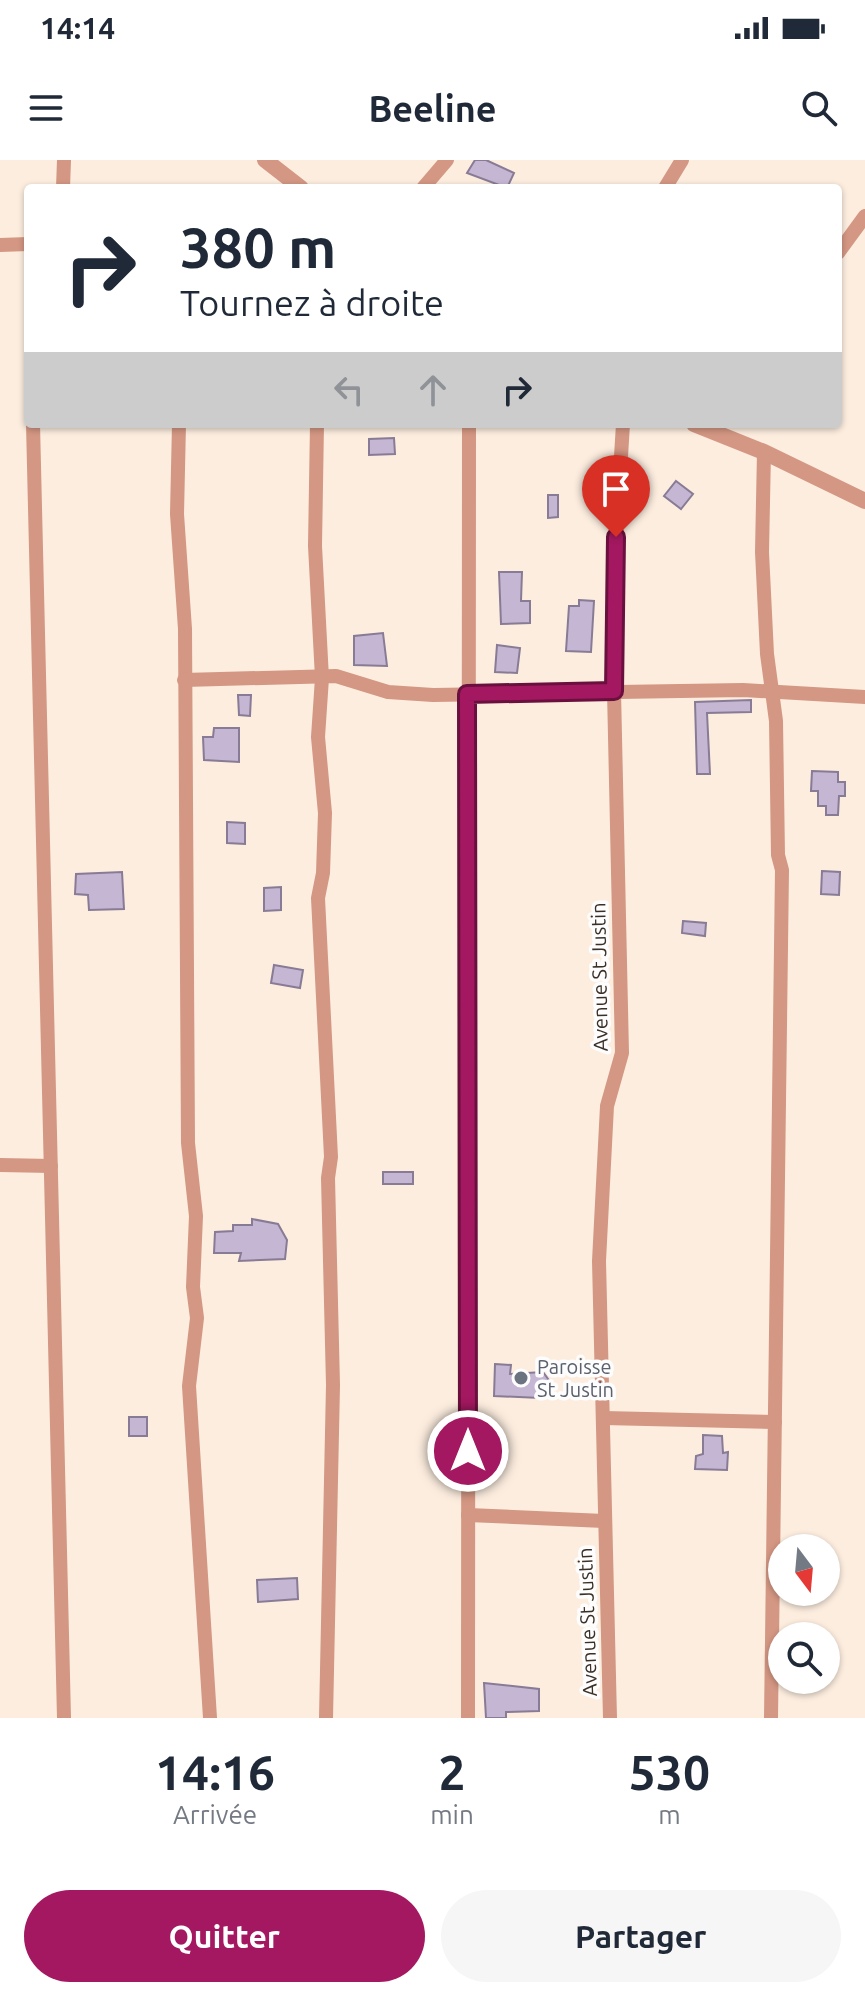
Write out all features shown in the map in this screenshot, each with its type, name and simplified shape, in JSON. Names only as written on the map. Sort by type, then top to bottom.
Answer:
[{"type":"street","points":[[63,184],[64,160]]},
{"type":"street","points":[[265,160],[296,184]]},
{"type":"street","points":[[426,184],[447,160]]},
{"type":"street","points":[[667,184],[682,160]]},
{"type":"street","points":[[842,248],[865,216]]},
{"type":"street","points":[[0,245],[24,244]]},
{"type":"street","points":[[33,428],[64,1718]]},
{"type":"street","points":[[179,428],[177,514],[185,629],[188,1143],[196,1216],[193,1287],[197,1318],[189,1386],[210,1718]]},
{"type":"street","points":[[317,428],[315,546],[322,678],[318,737],[325,813],[323,873],[318,898],[331,1157],[328,1178],[333,1385],[326,1718]]},
{"type":"street","points":[[468,1718],[469,428]]},
{"type":"street","name":"Avenue St Justin","points":[[610,1718],[599,1261],[607,1106],[622,1053],[614,691],[616,537],[623,428]]},
{"type":"street","points":[[716,428],[865,501]]},
{"type":"street","points":[[764,452],[762,552],[772,692],[778,855],[782,870],[771,1718]]},
{"type":"street","points":[[184,680],[336,676],[388,692],[772,692],[865,697]]},
{"type":"street","points":[[0,1165],[51,1166]]},
{"type":"street","points":[[604,1418],[775,1422]]},
{"type":"street","points":[[468,1515],[604,1521]]},
{"type":"building","points":[[475,160],[486,160],[514,173],[509,184],[496,184],[467,173]]},
{"type":"building","points":[[394,438],[395,454],[369,455],[369,439]]},
{"type":"building","points":[[676,481],[693,494],[681,509],[664,496]]},
{"type":"building","points":[[548,495],[558,495],[558,517],[548,518]]},
{"type":"building","points":[[499,572],[522,572],[521,601],[530,601],[530,623],[501,624]]},
{"type":"building","points":[[579,600],[594,601],[591,652],[566,651],[569,606],[579,606]]},
{"type":"building","points":[[383,633],[387,666],[354,665],[354,636]]},
{"type":"building","points":[[497,645],[520,648],[517,673],[495,672]]},
{"type":"building","points":[[238,695],[251,695],[250,716],[239,715]]},
{"type":"building","points":[[751,700],[751,712],[707,713],[710,774],[697,774],[695,702]]},
{"type":"building","points":[[214,728],[239,728],[239,762],[204,760],[203,737],[213,737]]},
{"type":"building","points":[[812,771],[838,772],[838,782],[845,782],[845,796],[839,796],[838,815],[826,815],[826,806],[818,806],[818,791],[811,791]]},
{"type":"building","points":[[227,822],[245,823],[245,844],[227,843]]},
{"type":"building","points":[[822,871],[840,872],[839,895],[821,894]]},
{"type":"building","points":[[122,872],[124,909],[89,910],[88,895],[75,894],[76,874]]},
{"type":"building","points":[[281,887],[281,910],[264,911],[264,888]]},
{"type":"building","points":[[683,921],[706,923],[705,936],[682,933]]},
{"type":"building","points":[[274,965],[303,970],[300,988],[271,983]]},
{"type":"building","points":[[383,1172],[413,1172],[413,1184],[383,1184]]},
{"type":"building","points":[[252,1219],[278,1224],[287,1240],[285,1259],[239,1261],[241,1253],[214,1253],[215,1232],[233,1231],[233,1225],[252,1225]]},
{"type":"building","name":"Paroisse St Justin","points":[[495,1364],[511,1365],[510,1374],[543,1372],[551,1383],[550,1392],[540,1398],[494,1396]]},
{"type":"building","points":[[129,1417],[147,1417],[147,1436],[129,1436]]},
{"type":"building","points":[[703,1435],[722,1436],[723,1453],[728,1452],[727,1470],[695,1469],[696,1456],[703,1454]]},
{"type":"building","points":[[297,1578],[298,1599],[258,1602],[257,1580]]},
{"type":"building","points":[[484,1683],[539,1689],[539,1711],[506,1712],[506,1718],[486,1718]]},
{"type":"place","name":"Paroisse St Justin","points":[[521,1378]]},
{"type":"route","points":[[468,1451],[467,694],[614,691],[616,537]]}]
